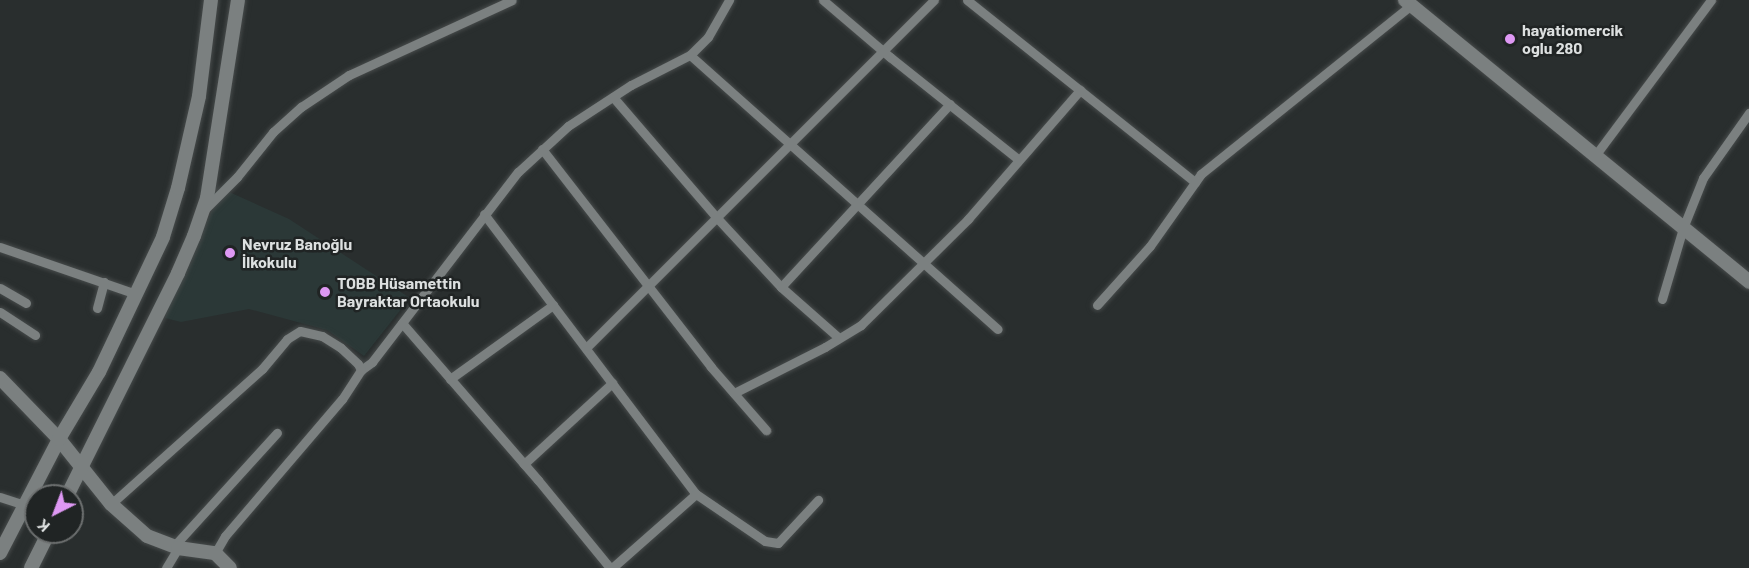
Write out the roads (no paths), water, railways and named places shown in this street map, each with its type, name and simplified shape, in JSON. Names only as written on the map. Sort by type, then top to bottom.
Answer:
[{"type":"main road","points":[[36,484],[59,439],[99,372],[163,237],[178,188],[199,96],[211,0]]},
{"type":"main road","points":[[73,484],[178,273],[202,211],[219,130],[238,0]]},
{"type":"main road","points":[[1408,3],[1749,282]]},
{"type":"main road","points":[[0,378],[59,439],[80,469],[111,504],[147,536],[176,547],[215,553],[230,568]]},
{"type":"main road","points":[[0,553],[24,507]]},
{"type":"main road","points":[[31,568],[43,544]]},
{"type":"street","points":[[202,211],[237,177],[273,132],[301,107],[349,75],[512,0]]},
{"type":"street","points":[[215,553],[225,536],[342,399],[361,370],[372,362],[518,172],[568,126],[613,97],[690,55],[708,37],[729,0]]},
{"type":"street","points":[[823,0],[883,52],[1018,159]]},
{"type":"street","points":[[586,348],[790,147],[934,0]]},
{"type":"street","points":[[967,0],[1195,182]]},
{"type":"street","points":[[1594,157],[1711,0]]},
{"type":"street","points":[[1097,305],[1150,246],[1195,182],[1228,150],[1408,3]]},
{"type":"street","points":[[690,55],[790,147],[998,329]]},
{"type":"street","points":[[734,393],[861,325],[968,219],[1080,90]]},
{"type":"street","points":[[613,97],[718,219],[781,287],[839,338]]},
{"type":"street","points":[[781,287],[950,104]]},
{"type":"street","points":[[1662,299],[1683,228],[1703,178],[1749,113]]},
{"type":"street","points":[[542,150],[649,287],[766,430]]},
{"type":"street","points":[[484,214],[696,494],[765,541],[778,543],[818,500]]},
{"type":"street","points":[[0,247],[136,294]]},
{"type":"street","points":[[97,309],[104,282]]},
{"type":"street","points":[[0,288],[26,303]]},
{"type":"street","points":[[450,379],[553,305]]},
{"type":"street","points":[[0,312],[35,335]]},
{"type":"street","points":[[402,324],[611,568],[696,494]]},
{"type":"street","points":[[111,504],[262,369],[287,339],[300,332],[322,336],[358,364],[361,370]]},
{"type":"street","points":[[524,464],[612,383]]},
{"type":"street","points":[[166,568],[176,547],[277,433]]},
{"type":"street","points":[[0,497],[24,505]]},
{"type":"place","name":"hayatiomercik oglu 280","points":[[1510,39]]},
{"type":"place","name":"Nevruz Banoğlu İlkokulu","points":[[230,253]]},
{"type":"place","name":"TOBB Hüsamettin Bayraktar Ortaokulu","points":[[325,292]]}]
